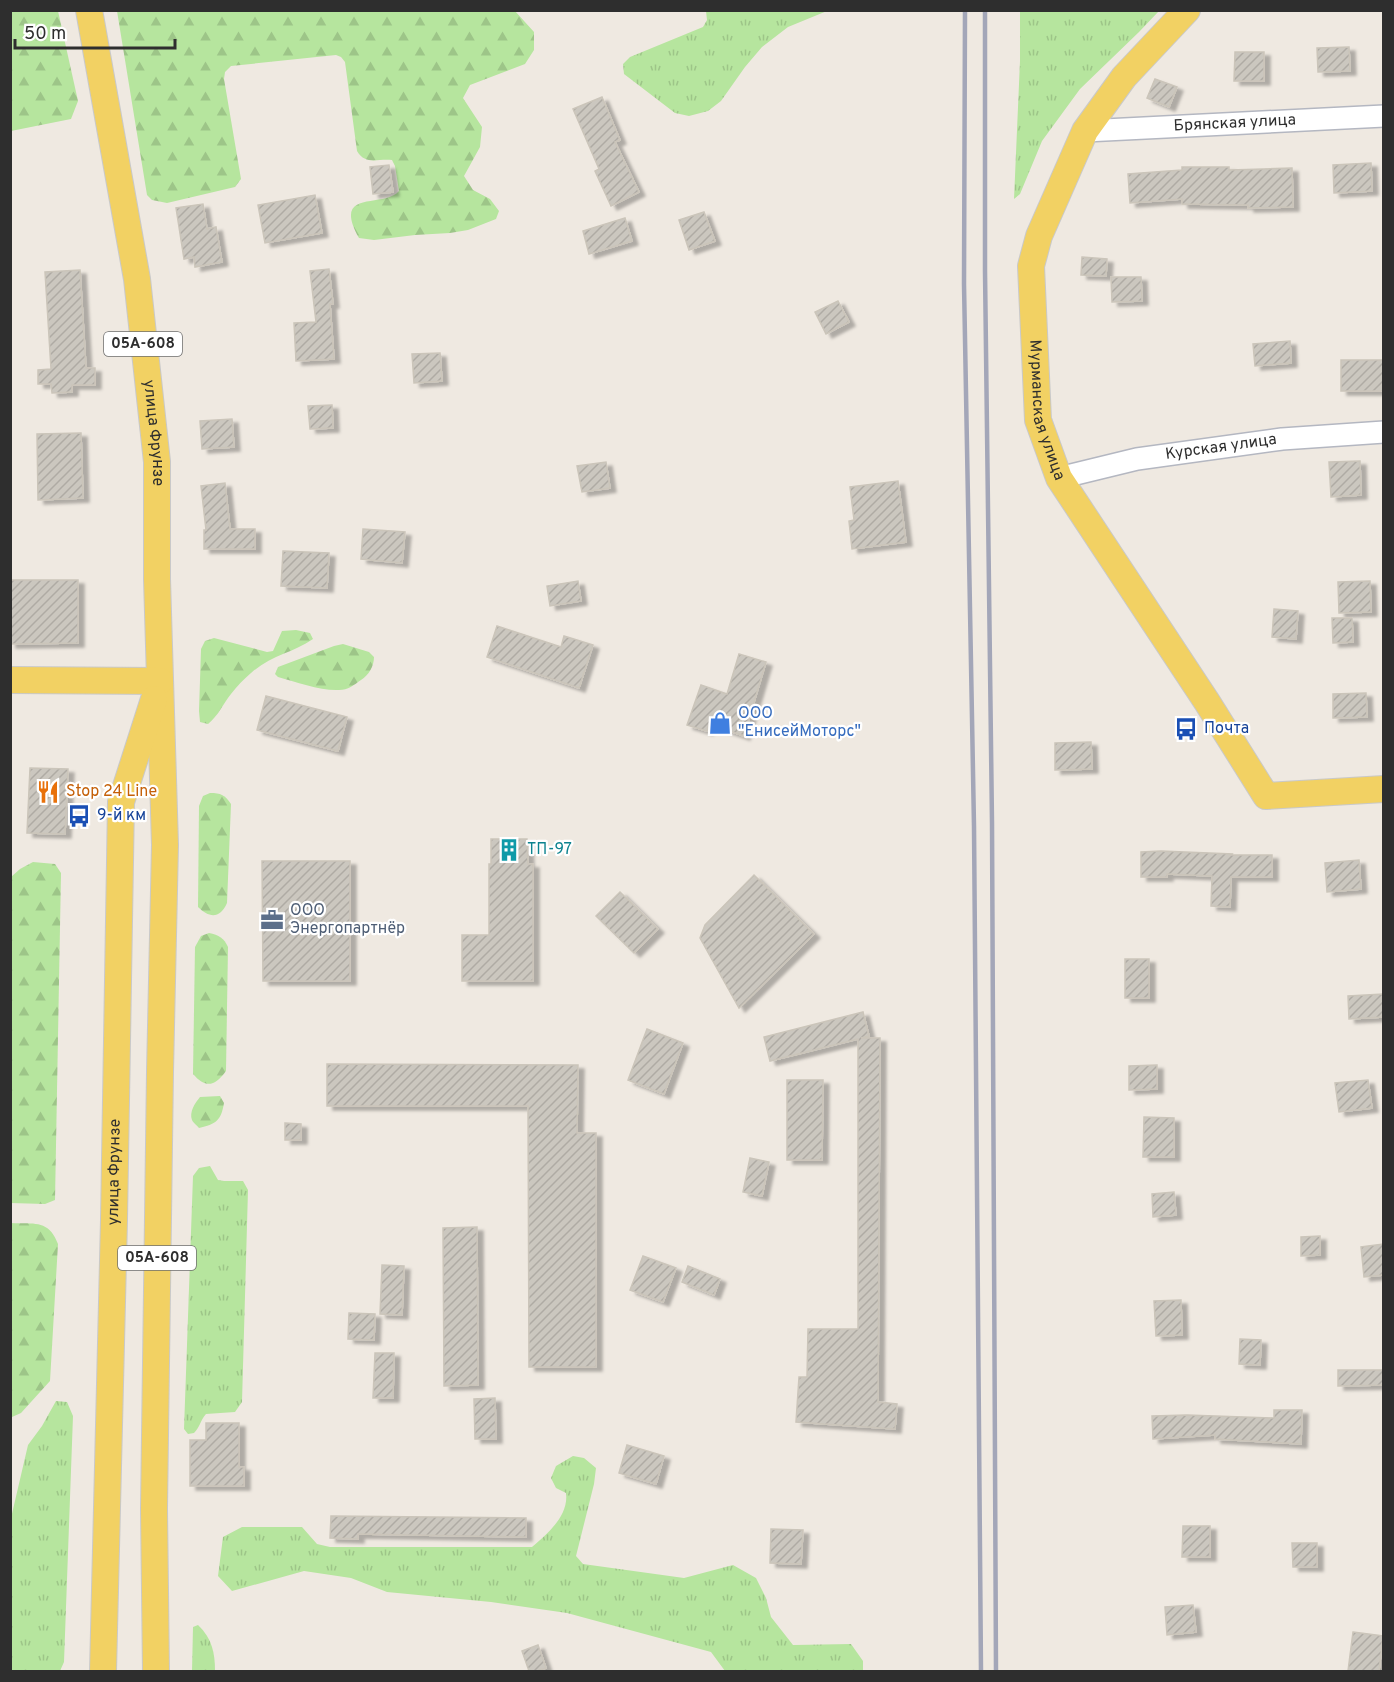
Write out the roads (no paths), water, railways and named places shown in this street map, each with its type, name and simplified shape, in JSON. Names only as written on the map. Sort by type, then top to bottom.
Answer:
[{"type":"main road","name":"улица Фрунзе","points":[[89,10],[136,279],[157,462],[165,844],[154,1509],[156,1671]]},
{"type":"main road","name":"Мурманская улица","points":[[1187,10],[1124,77],[1085,131],[1038,236],[1031,266],[1038,420],[1059,478],[1207,702],[1266,796],[1383,789]]},
{"type":"main road","points":[[10,681],[160,681]]},
{"type":"main road","name":"улица Фрунзе","points":[[103,1671],[121,802],[160,681]]},
{"type":"street","name":"Брянская улица","points":[[1085,131],[1383,116]]},
{"type":"street","name":"Курская улица","points":[[1059,478],[1137,459],[1282,439],[1383,432]]},
{"type":"railway","points":[[965,10],[964,284],[974,826],[981,1672]]},
{"type":"railway","points":[[985,10],[996,1672]]},
{"type":"place","name":"ООО \"ЕнисейМоторс\"","points":[[720,723]]},
{"type":"place","name":"Почта","points":[[1186,729]]},
{"type":"place","name":"Stop 24 Line","points":[[48,792]]},
{"type":"place","name":"9-й км","points":[[79,816]]},
{"type":"place","name":"ТП-97","points":[[509,850]]},
{"type":"place","name":"ООО Энергопартнёр","points":[[272,920]]}]
